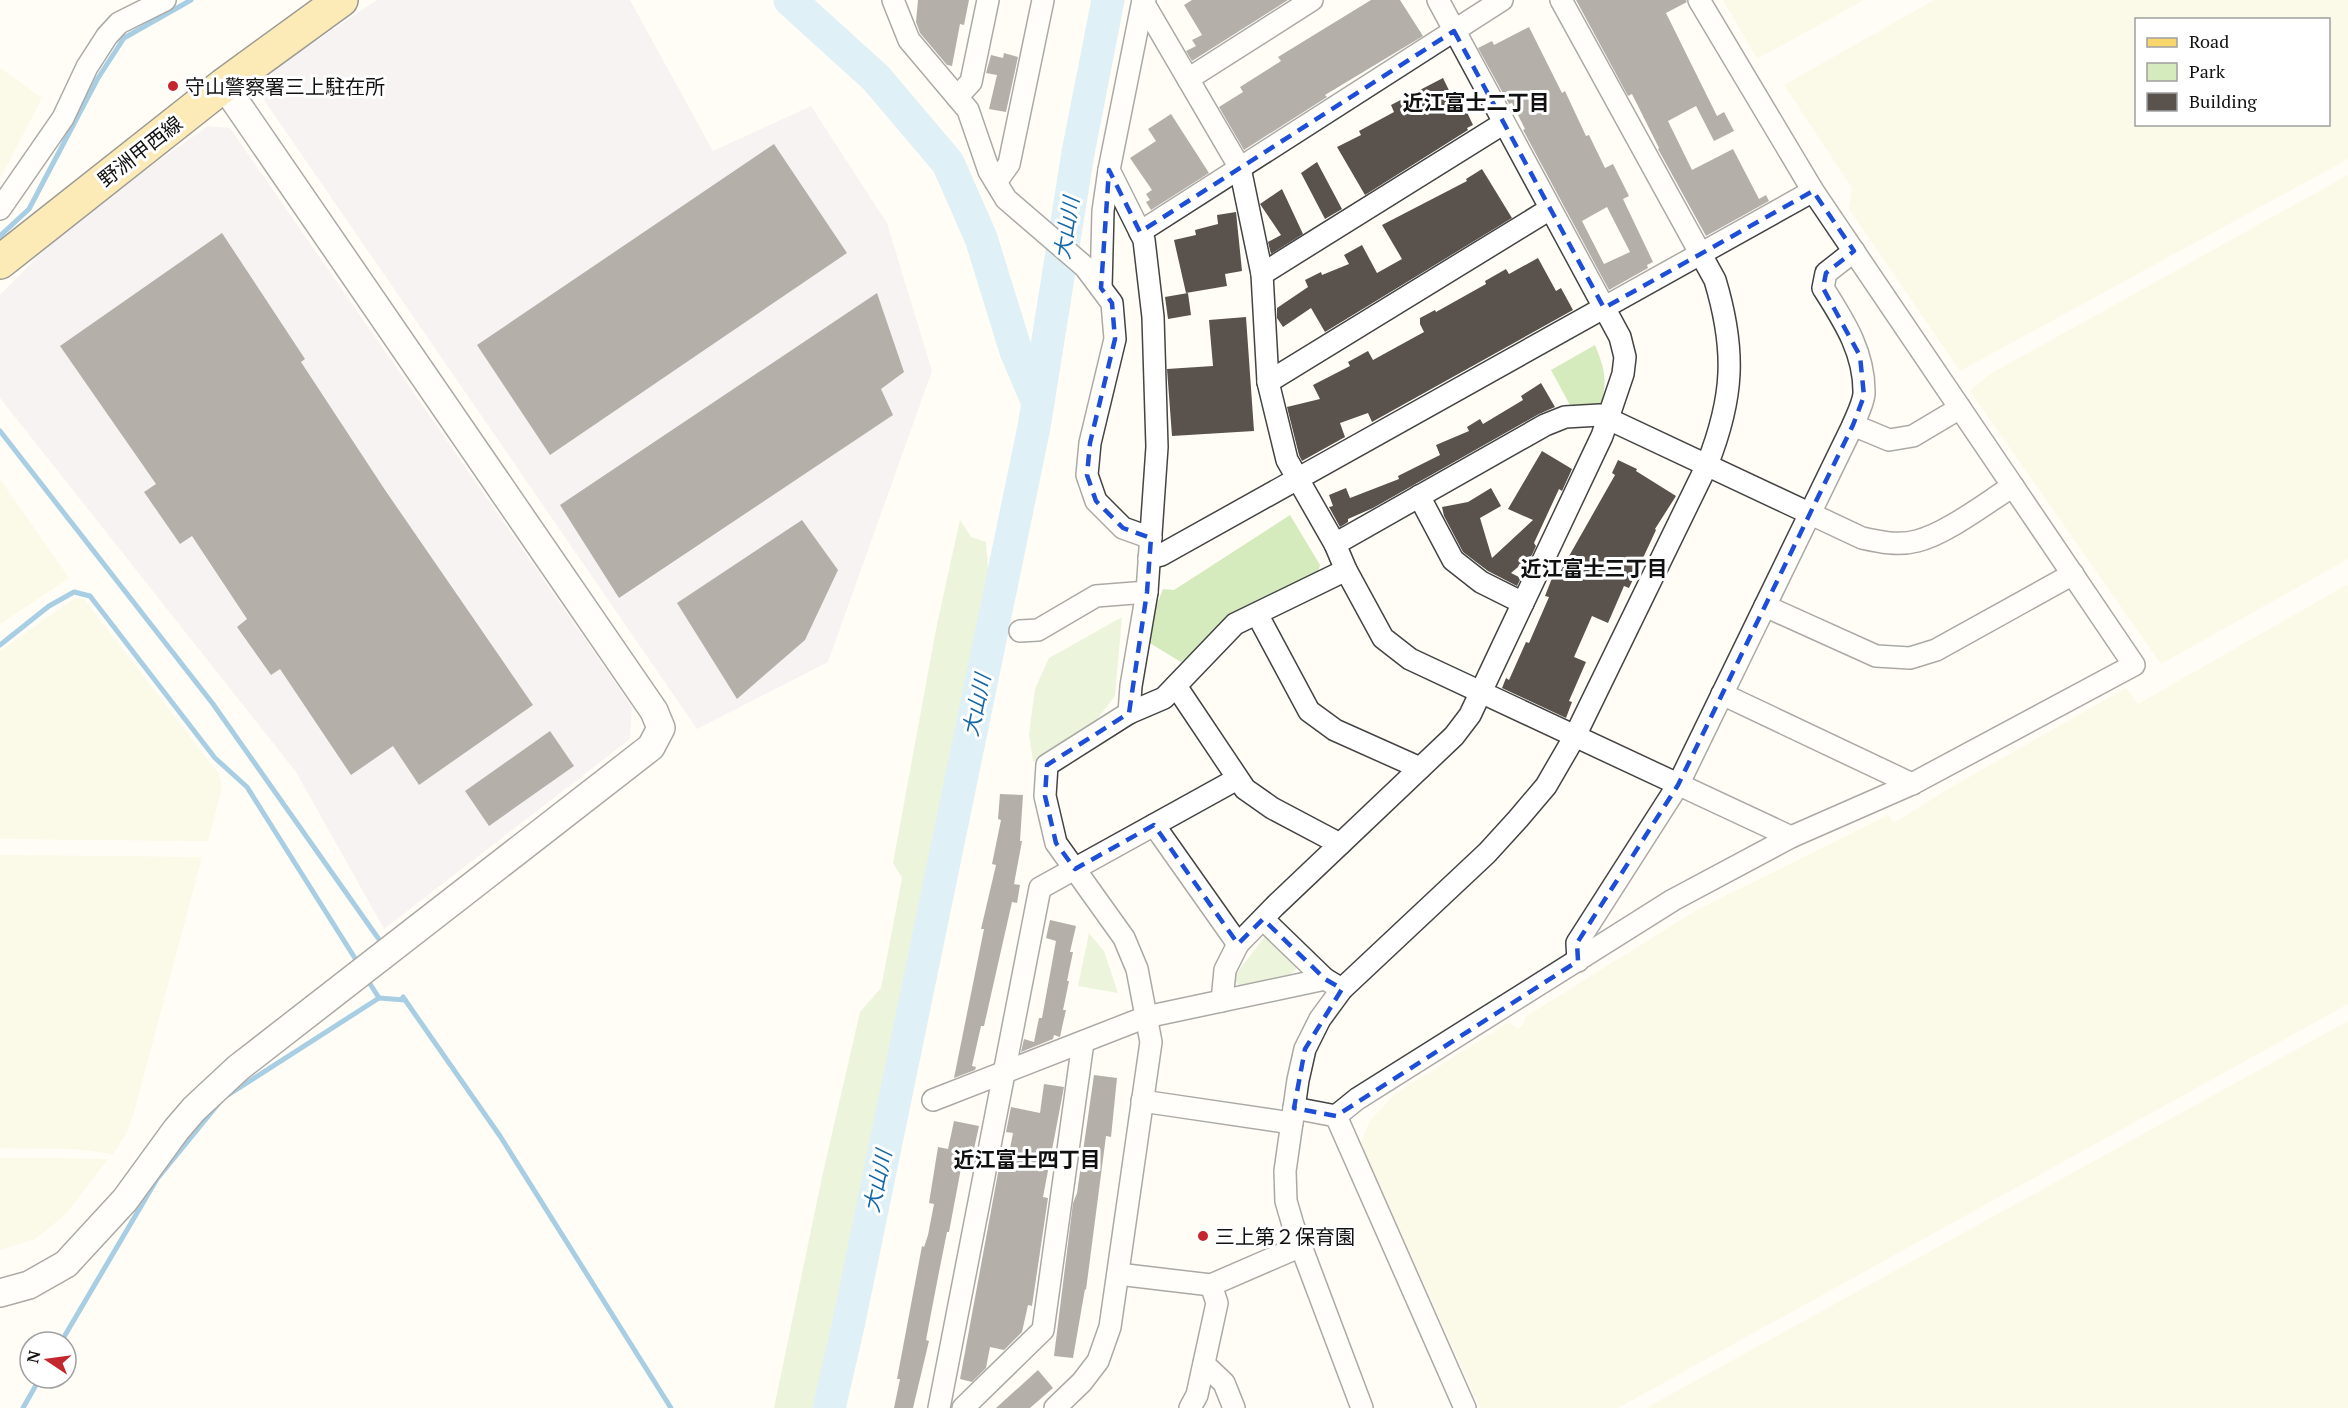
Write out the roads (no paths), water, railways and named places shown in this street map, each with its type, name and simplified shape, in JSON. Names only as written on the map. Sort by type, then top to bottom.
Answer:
[{"type":"main road","name":"野洲甲西線","points":[[0,262],[224,85],[341,0]]},
{"type":"street","points":[[0,209],[63,118],[87,68],[108,36],[120,23],[165,0]]},
{"type":"street","points":[[893,0],[909,40],[968,110],[989,171],[1006,199],[1085,267],[1112,303],[1115,339],[1090,442],[1087,475],[1096,501],[1123,528],[1161,555],[1813,191]]},
{"type":"street","points":[[957,97],[971,81],[988,0]]},
{"type":"street","points":[[996,182],[1009,164],[1043,0]]},
{"type":"street","points":[[1188,79],[1312,0]]},
{"type":"street","points":[[1222,1001],[1225,970],[1238,944],[1454,736],[1470,715],[1602,436],[1623,374],[1625,357],[1620,337],[1438,0]]},
{"type":"street","points":[[1140,232],[1502,0]]},
{"type":"street","points":[[1362,1408],[1300,1246],[1286,1201],[1285,1171],[1305,1049],[1320,1019],[1333,984],[1487,853],[1546,786],[1575,736],[1707,465],[1721,431],[1727,400],[1730,356],[1726,316],[1715,280],[1561,0]]},
{"type":"street","points":[[1142,1101],[1293,1116],[1336,1116],[1357,1099],[1673,900],[1791,837],[1912,784],[2134,665],[1813,191],[1699,0]]},
{"type":"street","points":[[1101,288],[1103,211],[1143,1]]},
{"type":"street","points":[[1143,1],[1240,168],[1262,274],[1268,382],[1287,460],[1335,544],[1346,570],[1383,638],[1410,659],[1791,837]]},
{"type":"street","points":[[0,1293],[29,1285],[66,1264],[125,1200],[194,1109],[238,1068],[651,747],[661,728],[654,711],[224,85]]},
{"type":"street","points":[[1262,274],[1504,123]]},
{"type":"street","points":[[1109,170],[1144,240],[1153,317],[1157,447],[1147,592],[1131,686],[1129,713]]},
{"type":"street","points":[[1268,382],[1550,209]]},
{"type":"street","points":[[1578,961],[1577,943],[1678,784],[1853,425],[1864,396],[1860,356],[1848,327],[1823,288],[1826,273],[1854,251]]},
{"type":"street","points":[[1853,425],[1889,440],[1913,436],[1960,408]]},
{"type":"street","points":[[1335,544],[1545,425],[1565,417],[1600,415],[1862,538],[1886,544],[1916,542],[1935,535],[2013,486]]},
{"type":"street","points":[[1419,496],[1453,560],[1480,582],[1523,603]]},
{"type":"street","points":[[1055,1408],[1082,1382],[1098,1361],[1110,1327],[1151,1042],[1137,969],[1124,938],[1056,843],[1045,795],[1047,765],[1129,713],[1164,698],[1235,624],[1346,570]]},
{"type":"street","points":[[1765,606],[1876,656],[1910,658],[1936,650],[2073,574]]},
{"type":"street","points":[[1020,630],[1038,630],[1096,596],[1147,592]]},
{"type":"street","points":[[1257,614],[1309,711],[1335,730],[1420,768]]},
{"type":"street","points":[[1176,686],[1245,789],[1272,808],[1340,844]]},
{"type":"street","points":[[1722,694],[1912,784]]},
{"type":"street","points":[[944,1407],[1040,888],[1237,779]]},
{"type":"street","points":[[1154,825],[1238,944]]},
{"type":"street","points":[[1263,919],[1333,984]]},
{"type":"street","points":[[933,1100],[1146,1017],[1222,1001],[1333,984]]},
{"type":"street","points":[[963,1408],[1043,1330],[1083,1042]]},
{"type":"street","points":[[1336,1116],[1465,1408]]},
{"type":"street","points":[[1118,1274],[1211,1286],[1300,1246]]},
{"type":"street","points":[[1190,1408],[1197,1395],[1217,1303],[1211,1286]]},
{"type":"street","points":[[1204,1364],[1224,1383],[1234,1408]]},
{"type":"waterway","points":[[0,236],[29,209],[98,78],[124,38],[191,0]]},
{"type":"waterway","points":[[790,0],[876,78],[948,163],[981,238],[1016,351],[1038,403]]},
{"type":"waterway","name":"大山川","points":[[829,1408],[848,1326],[1034,427],[1078,153],[1108,0]]},
{"type":"waterway","points":[[0,431],[213,704],[378,938]]},
{"type":"waterway","points":[[0,645],[49,606],[74,592],[90,596],[215,758],[247,787],[358,963]]},
{"type":"waterway","points":[[367,979],[379,998]]},
{"type":"waterway","points":[[403,997],[500,1136],[671,1408]]},
{"type":"waterway","points":[[228,1095],[379,998],[405,1000]]},
{"type":"waterway","points":[[68,1330],[157,1179],[219,1103]]},
{"type":"waterway","points":[[23,1408],[33,1390]]},
{"type":"place","name":"守山警察署三上駐在所","points":[[173,86]]},
{"type":"place","name":"三上第２保育園","points":[[1203,1236]]},
{"type":"district","name":"近江富士二丁目","points":[[1476,102]]},
{"type":"district","name":"近江富士三丁目","points":[[1594,568]]},
{"type":"district","name":"近江富士四丁目","points":[[1027,1159]]}]
